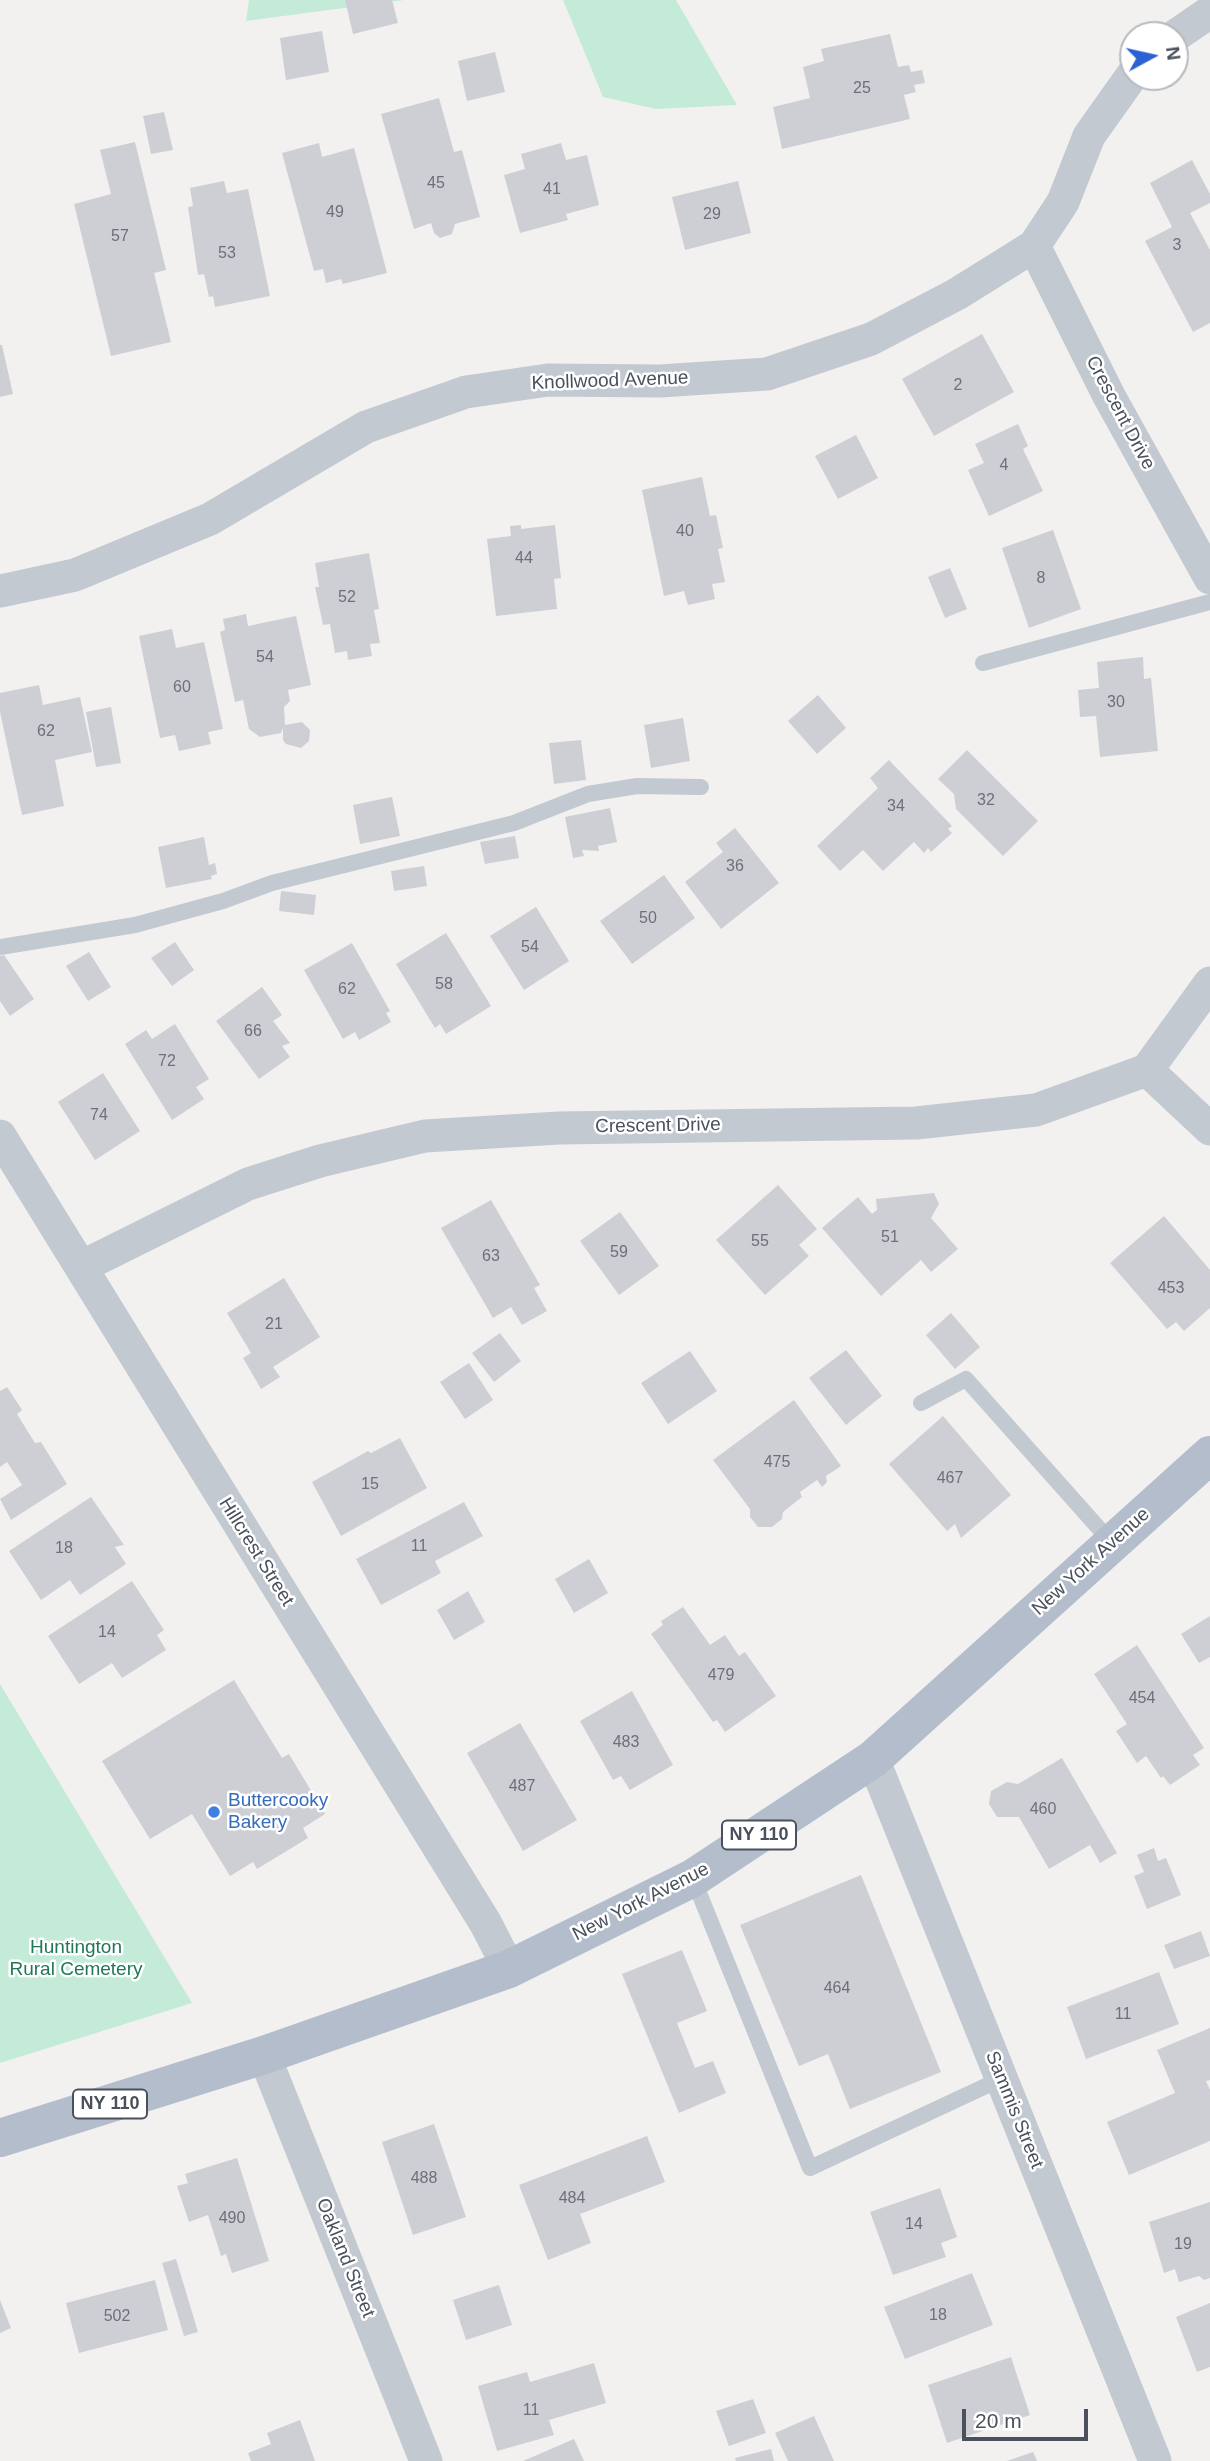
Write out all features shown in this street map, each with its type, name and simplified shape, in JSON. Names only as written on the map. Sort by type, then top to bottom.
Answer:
[{"type":"main road","name":"New York Avenue","points":[[0,2138],[264,2055],[509,1969],[693,1878],[873,1759],[1210,1455]]},
{"type":"street","points":[[1189,26],[1210,12]]},
{"type":"street","name":"Knollwood Avenue","points":[[0,591],[75,575],[210,519],[366,427],[466,392],[548,380],[660,381],[767,374],[871,339],[957,294],[1034,246],[1063,202],[1088,136],[1121,91]]},
{"type":"street","name":"Crescent Drive","points":[[1034,246],[1109,396],[1210,578]]},
{"type":"street","points":[[1210,983],[1147,1070],[1210,1129]]},
{"type":"street","name":"Crescent Drive","points":[[81,1267],[248,1184],[320,1161],[425,1136],[559,1128],[916,1123],[1036,1110],[1147,1070]]},
{"type":"street","name":"Hillcrest Street","points":[[0,1136],[486,1924],[509,1969]]},
{"type":"street","name":"Sammis Street","points":[[873,1759],[1155,2461]]},
{"type":"street","name":"Oakland Street","points":[[264,2055],[426,2461]]},
{"type":"lane","points":[[983,663],[1210,602]]},
{"type":"lane","points":[[0,947],[135,925],[223,901],[272,883],[514,823],[588,794],[637,786],[701,787]]},
{"type":"lane","points":[[921,1403],[966,1379],[1112,1543]]},
{"type":"lane","points":[[693,1878],[810,2168],[1002,2079]]},
{"type":"green space","points":[[249,0],[404,0],[246,21]]},
{"type":"green space","points":[[563,0],[676,0],[737,105],[656,109],[603,97]]},
{"type":"green space","name":"Huntington Rural Cemetery","points":[[0,1684],[192,2003],[0,2063]]},
{"type":"building","points":[[345,0],[392,0],[398,23],[353,34]]},
{"type":"building","points":[[322,31],[329,72],[286,80],[280,38]]},
{"type":"building","points":[[890,34],[898,67],[909,65],[911,72],[922,70],[925,83],[914,85],[916,92],[904,95],[910,119],[782,149],[773,107],[810,98],[803,67],[824,61],[821,49]]},
{"type":"building","points":[[495,52],[505,92],[467,101],[458,61]]},
{"type":"building","points":[[439,98],[454,152],[462,150],[480,217],[455,224],[452,234],[440,238],[434,233],[431,223],[414,229],[381,114]]},
{"type":"building","points":[[164,112],[173,150],[151,154],[143,116]]},
{"type":"building","points":[[135,142],[166,270],[154,273],[171,342],[111,356],[74,204],[111,194],[100,150]]},
{"type":"building","points":[[319,143],[322,157],[354,148],[387,273],[343,284],[341,279],[326,283],[323,269],[314,271],[282,153]]},
{"type":"building","points":[[561,143],[566,160],[587,155],[599,205],[566,214],[568,220],[520,233],[504,175],[525,169],[521,154]]},
{"type":"building","points":[[1192,160],[1210,194],[1210,203],[1190,213],[1210,250],[1210,323],[1193,332],[1145,241],[1172,227],[1150,183]]},
{"type":"building","points":[[224,181],[227,193],[248,189],[270,296],[215,307],[213,296],[209,297],[204,274],[198,275],[188,207],[193,206],[190,188]]},
{"type":"building","points":[[738,181],[751,233],[685,250],[672,197]]},
{"type":"building","points":[[982,334],[1014,392],[934,436],[902,379]]},
{"type":"building","points":[[0,345],[13,394],[0,397]]},
{"type":"building","points":[[1018,424],[1028,446],[1023,449],[1043,491],[989,516],[968,470],[984,463],[975,444]]},
{"type":"building","points":[[856,435],[878,478],[838,499],[815,456]]},
{"type":"building","points":[[702,477],[710,516],[716,515],[723,548],[718,549],[725,582],[712,584],[715,599],[688,605],[684,591],[664,596],[642,490]]},
{"type":"building","points":[[521,525],[521,529],[555,525],[561,578],[554,579],[557,609],[496,616],[487,539],[511,536],[510,526]]},
{"type":"building","points":[[1053,530],[1081,609],[1029,628],[1002,548]]},
{"type":"building","points":[[369,553],[379,609],[374,610],[380,643],[370,644],[372,656],[348,660],[347,651],[335,653],[330,624],[323,625],[315,587],[319,587],[315,563]]},
{"type":"building","points":[[950,568],[967,609],[945,618],[928,577]]},
{"type":"building","points":[[246,614],[248,626],[296,616],[311,685],[288,690],[290,701],[284,707],[285,725],[302,722],[310,730],[309,741],[301,748],[286,744],[283,740],[283,728],[281,733],[260,737],[249,729],[243,700],[235,702],[220,632],[225,630],[223,619]]},
{"type":"building","points":[[172,629],[176,648],[204,642],[223,729],[208,732],[211,744],[179,751],[175,735],[160,738],[139,636]]},
{"type":"building","points":[[1143,657],[1144,679],[1151,678],[1158,751],[1100,757],[1096,716],[1080,717],[1078,690],[1099,688],[1097,662]]},
{"type":"building","points":[[39,685],[43,705],[80,697],[92,752],[55,760],[64,806],[22,815],[0,712],[0,693]]},
{"type":"building","points":[[818,695],[846,728],[817,754],[788,721]]},
{"type":"building","points":[[111,707],[121,763],[96,767],[86,712]]},
{"type":"building","points":[[683,718],[690,761],[651,768],[644,725]]},
{"type":"building","points":[[581,740],[586,780],[554,784],[549,743]]},
{"type":"building","points":[[967,750],[1038,821],[1003,856],[956,809],[954,794],[938,779]]},
{"type":"building","points":[[889,760],[952,826],[948,829],[952,833],[931,852],[928,848],[924,853],[914,842],[883,871],[863,850],[840,871],[817,846],[878,788],[870,778]]},
{"type":"building","points":[[392,797],[400,836],[360,844],[353,805]]},
{"type":"building","points":[[610,808],[617,842],[598,846],[599,851],[582,850],[584,856],[573,858],[565,817]]},
{"type":"building","points":[[735,828],[779,883],[721,929],[685,882],[723,852],[716,843]]},
{"type":"building","points":[[515,836],[519,858],[485,864],[480,842]]},
{"type":"building","points":[[204,837],[209,865],[215,863],[217,874],[211,876],[212,879],[166,888],[158,847]]},
{"type":"building","points":[[424,866],[427,886],[394,891],[391,871]]},
{"type":"building","points":[[664,875],[695,918],[632,964],[600,921]]},
{"type":"building","points":[[281,891],[316,895],[314,915],[279,911]]},
{"type":"building","points":[[536,907],[569,961],[524,990],[490,936]]},
{"type":"building","points":[[446,933],[491,1006],[446,1034],[440,1024],[435,1028],[396,964]]},
{"type":"building","points":[[175,942],[194,970],[172,986],[151,958]]},
{"type":"building","points":[[352,943],[390,1011],[386,1013],[391,1022],[359,1040],[355,1032],[343,1039],[304,970]]},
{"type":"building","points":[[89,952],[111,987],[88,1001],[66,966]]},
{"type":"building","points":[[4,955],[34,999],[10,1016],[0,1001],[0,956]]},
{"type":"building","points":[[262,987],[282,1015],[273,1021],[290,1043],[282,1046],[290,1057],[259,1079],[216,1021]]},
{"type":"building","points":[[175,1024],[209,1079],[196,1087],[204,1099],[172,1120],[125,1044],[146,1030],[152,1039]]},
{"type":"building","points":[[103,1073],[140,1131],[95,1160],[58,1102]]},
{"type":"building","points":[[778,1185],[817,1229],[799,1245],[809,1256],[765,1295],[716,1240]]},
{"type":"building","points":[[934,1193],[939,1204],[931,1218],[958,1249],[931,1272],[921,1260],[881,1296],[822,1228],[858,1197],[872,1214],[877,1210],[876,1199]]},
{"type":"building","points":[[491,1200],[540,1285],[534,1288],[547,1311],[522,1325],[511,1307],[493,1318],[441,1228]]},
{"type":"building","points":[[620,1212],[659,1266],[619,1295],[580,1241]]},
{"type":"building","points":[[1164,1216],[1210,1270],[1210,1308],[1184,1331],[1176,1322],[1167,1329],[1110,1263]]},
{"type":"building","points":[[284,1278],[320,1337],[273,1367],[280,1377],[261,1389],[243,1358],[251,1353],[227,1313]]},
{"type":"building","points":[[951,1313],[980,1347],[955,1369],[926,1335]]},
{"type":"building","points":[[500,1333],[521,1361],[494,1382],[472,1353]]},
{"type":"building","points":[[846,1350],[882,1396],[846,1425],[809,1378]]},
{"type":"building","points":[[690,1351],[717,1391],[668,1424],[641,1383]]},
{"type":"building","points":[[469,1363],[493,1400],[465,1419],[440,1382]]},
{"type":"building","points":[[7,1387],[22,1410],[17,1414],[35,1443],[41,1442],[67,1484],[11,1520],[0,1499],[22,1485],[7,1462],[0,1467],[0,1391]]},
{"type":"building","points":[[794,1400],[841,1466],[826,1476],[827,1482],[822,1487],[817,1480],[800,1492],[802,1497],[783,1512],[782,1519],[772,1527],[758,1527],[750,1517],[750,1509],[713,1460]]},
{"type":"building","points":[[943,1416],[1011,1495],[961,1538],[955,1524],[947,1531],[889,1464]]},
{"type":"building","points":[[400,1438],[427,1488],[341,1536],[312,1482],[368,1451],[371,1453]]},
{"type":"building","points":[[91,1497],[124,1545],[115,1547],[126,1564],[80,1595],[70,1580],[41,1600],[9,1551]]},
{"type":"building","points":[[464,1502],[483,1536],[435,1561],[441,1573],[381,1605],[356,1559]]},
{"type":"building","points":[[589,1559],[608,1593],[574,1613],[555,1579]]},
{"type":"building","points":[[132,1581],[164,1630],[157,1635],[166,1650],[122,1678],[112,1663],[79,1684],[48,1636]]},
{"type":"building","points":[[468,1591],[485,1622],[454,1640],[437,1610]]},
{"type":"building","points":[[683,1607],[710,1645],[725,1635],[739,1656],[745,1652],[776,1696],[725,1732],[717,1720],[713,1722],[651,1634],[663,1625],[661,1621]]},
{"type":"building","points":[[1210,1616],[1210,1657],[1199,1663],[1181,1634]]},
{"type":"building","points":[[1137,1645],[1204,1748],[1193,1755],[1200,1765],[1170,1785],[1163,1776],[1161,1778],[1146,1756],[1137,1763],[1116,1731],[1127,1724],[1094,1674]]},
{"type":"building","points":[[234,1680],[282,1758],[289,1754],[325,1814],[303,1828],[308,1838],[257,1869],[253,1862],[230,1876],[192,1814],[150,1839],[102,1761]]},
{"type":"building","points":[[632,1691],[673,1765],[630,1790],[621,1776],[613,1780],[580,1721]]},
{"type":"building","points":[[520,1723],[577,1820],[523,1851],[467,1753]]},
{"type":"building","points":[[1062,1758],[1117,1853],[1100,1863],[1090,1845],[1049,1869],[1019,1817],[997,1817],[989,1804],[991,1791],[1007,1782],[1018,1784]]},
{"type":"building","points":[[1154,1848],[1158,1861],[1166,1858],[1181,1895],[1147,1909],[1134,1876],[1144,1872],[1137,1855]]},
{"type":"building","points":[[861,1875],[941,2072],[850,2109],[828,2054],[799,2066],[740,1925]]},
{"type":"building","points":[[1201,1931],[1210,1956],[1174,1969],[1164,1945]]},
{"type":"building","points":[[682,1950],[707,2011],[677,2023],[695,2068],[713,2061],[726,2093],[679,2113],[622,1974]]},
{"type":"building","points":[[1159,1972],[1179,2024],[1086,2059],[1067,2007]]},
{"type":"building","points":[[1210,2028],[1210,2080],[1206,2081],[1210,2090],[1210,2141],[1129,2175],[1107,2122],[1175,2093],[1157,2050]]},
{"type":"building","points":[[434,2124],[466,2217],[413,2235],[382,2142]]},
{"type":"building","points":[[647,2136],[665,2182],[580,2214],[591,2243],[548,2260],[519,2185]]},
{"type":"building","points":[[237,2158],[269,2261],[232,2273],[226,2254],[221,2256],[208,2215],[189,2222],[177,2186],[188,2183],[185,2174]]},
{"type":"building","points":[[940,2188],[957,2237],[941,2243],[946,2257],[893,2275],[870,2212]]},
{"type":"building","points":[[1210,2202],[1210,2278],[1204,2280],[1199,2276],[1179,2282],[1175,2269],[1164,2273],[1149,2222]]},
{"type":"building","points":[[176,2259],[198,2332],[184,2336],[162,2263]]},
{"type":"building","points":[[972,2273],[993,2325],[905,2359],[884,2307]]},
{"type":"building","points":[[155,2280],[168,2330],[79,2353],[66,2303]]},
{"type":"building","points":[[499,2285],[512,2325],[466,2340],[453,2300]]},
{"type":"building","points":[[0,2300],[11,2328],[0,2333]]},
{"type":"building","points":[[1210,2303],[1210,2367],[1197,2372],[1176,2317]]},
{"type":"building","points":[[1011,2357],[1030,2415],[947,2443],[928,2385]]},
{"type":"building","points":[[594,2363],[606,2403],[549,2420],[554,2435],[497,2451],[478,2386],[527,2372],[530,2382]]},
{"type":"building","points":[[753,2399],[766,2433],[729,2446],[716,2411]]},
{"type":"building","points":[[814,2416],[834,2461],[788,2461],[775,2433]]},
{"type":"building","points":[[300,2420],[315,2461],[251,2461],[248,2453],[271,2444],[267,2433]]},
{"type":"building","points":[[574,2439],[584,2461],[523,2461]]},
{"type":"building","points":[[771,2449],[774,2461],[736,2461],[735,2458]]},
{"type":"building","points":[[1033,2452],[1037,2461],[1007,2461]]},
{"type":"place","name":"Buttercooky Bakery","points":[[214,1812]]}]
